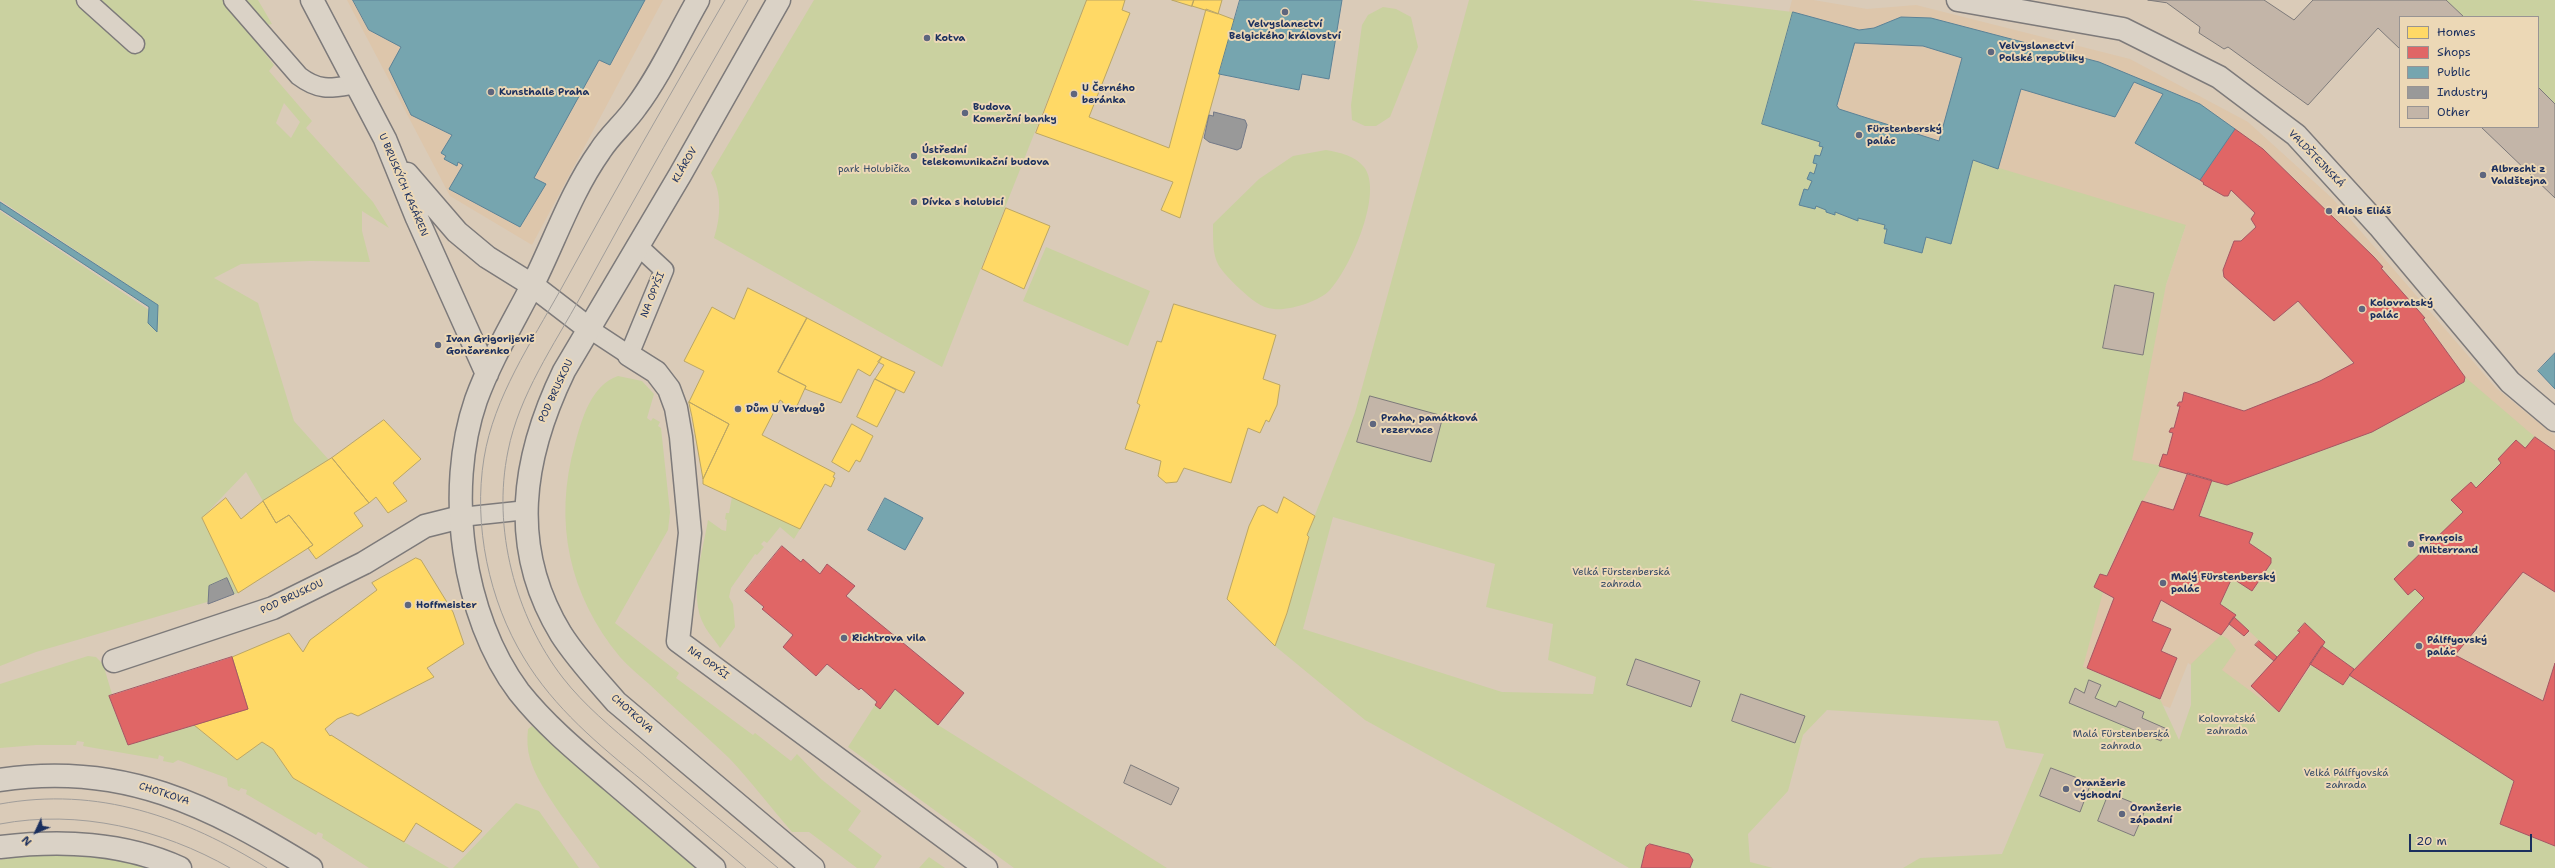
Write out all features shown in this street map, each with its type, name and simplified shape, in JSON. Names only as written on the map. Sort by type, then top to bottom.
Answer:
[{"type":"main road","name":"U BRUSKÝCH KASÁREN","points":[[312,0],[385,140],[487,374]]},
{"type":"main road","points":[[698,0],[637,107],[600,150],[571,201],[532,285],[487,374],[476,402],[466,443],[462,474],[462,517],[465,550],[480,615],[504,668],[519,692],[558,736],[714,868]]},
{"type":"main road","name":"KLÁROV","points":[[588,328],[680,175],[779,0]]},
{"type":"main road","name":"VALDŠTEJNSKÁ","points":[[1958,0],[2124,29],[2219,77],[2296,135],[2378,226],[2510,382],[2555,420]]},
{"type":"main road","points":[[385,140],[424,197],[456,232],[487,257],[532,285],[588,328]]},
{"type":"main road","name":"POD BRUSKOU","points":[[527,510],[530,464],[537,434],[547,405],[588,328]]},
{"type":"main road","name":"NA OPYŠI","points":[[628,355],[656,372],[669,389],[676,408],[681,437],[690,533],[678,641],[986,868]]},
{"type":"main road","name":"CHOTKOVA","points":[[527,510],[528,536],[533,562],[549,610],[561,633],[591,674],[616,702],[813,868]]},
{"type":"main road","name":"POD BRUSKOU","points":[[114,661],[274,608],[364,563],[425,526],[462,517]]},
{"type":"main road","name":"CHOTKOVA","points":[[0,780],[25,776],[60,775],[101,778],[138,785],[179,797],[217,813],[311,868]]},
{"type":"main road","points":[[0,846],[39,843],[82,844],[133,852],[180,868]]},
{"type":"lane","points":[[86,0],[135,44]]},
{"type":"lane","points":[[233,0],[259,32],[300,76],[312,85],[328,88],[356,84]]},
{"type":"lane","name":"NA OPYŠI","points":[[588,328],[628,355],[664,270],[637,245]]},
{"type":"lane","name":"POD BRUSKOU","points":[[462,517],[527,510]]},
{"type":"shaded area","name":"Kunsthalle Praha","points":[[347,0],[663,0],[532,245],[450,196]]},
{"type":"shaded area","points":[[1792,0],[1813,0],[1867,9],[1916,5],[2130,59],[2248,122],[2333,199],[2496,388],[2555,436],[2555,859],[2282,722],[2188,663],[2170,708],[2081,674],[2102,592],[2094,587],[2100,574],[2166,285],[2186,225],[1964,276],[1789,216],[1758,129]]},
{"type":"green space","points":[[0,0],[258,0],[272,24],[267,25],[253,38],[274,65],[269,71],[312,121],[306,128],[373,202],[389,228],[362,211],[362,231],[370,262],[310,261],[241,264],[214,278],[258,303],[294,421],[329,460],[263,501],[246,472],[202,518],[238,593],[36,652],[0,666],[0,211],[149,310],[148,323],[156,331],[158,305],[0,200]],"holes":[[[284,103],[300,122],[291,138],[276,123]]]},
{"type":"green space","name":"park Holubička","points":[[814,0],[1087,0],[942,367],[714,238],[718,222],[719,196],[715,180],[711,173]]},
{"type":"green space","points":[[1469,0],[1690,0],[1793,12],[1819,146],[1823,147],[1814,174],[1810,172],[1807,179],[1812,181],[1808,190],[1804,189],[1799,205],[1815,209],[1816,206],[1835,215],[1835,212],[1858,221],[1858,218],[1885,225],[1884,228],[1887,229],[1884,243],[1922,253],[1926,237],[1951,244],[1973,160],[2186,225],[2166,285],[2132,460],[2162,466],[2124,535],[2107,576],[2100,574],[2094,587],[2103,592],[2083,667],[2160,699],[2179,740],[2191,705],[2191,664],[2221,635],[2228,639],[2236,650],[2222,670],[2279,712],[2312,665],[2343,685],[2350,676],[2514,781],[2500,824],[2555,846],[2555,868],[1903,868],[1920,858],[2002,854],[2044,754],[2006,748],[1998,721],[1827,710],[1803,735],[1788,791],[1748,834],[1750,862],[1773,868],[1690,868],[1693,860],[1689,854],[1650,844],[1646,847],[1641,868],[1629,868],[1548,821],[1365,720],[1275,646],[1287,613],[1309,537],[1307,535],[1355,413]],"holes":[[[2115,286],[2154,293],[2143,355],[2103,347]],[[1333,517],[1495,564],[1486,607],[1553,624],[1548,660],[1596,677],[1593,694],[1502,692],[1303,629]],[[1636,659],[1700,681],[1691,707],[1627,685]],[[1741,694],[1795,742],[1732,721]],[[2052,768],[2091,783],[2040,796]],[[2146,808],[2134,836],[2098,821]]]},
{"type":"green space","points":[[2446,0],[2555,0],[2555,104],[2539,88],[2539,16],[2463,16]]},
{"type":"green space","points":[[1383,7],[1396,9],[1411,17],[1418,47],[1390,117],[1376,126],[1365,126],[1352,120],[1351,105],[1362,25],[1368,15]]},
{"type":"green space","points":[[1326,150],[1352,157],[1364,167],[1369,179],[1370,194],[1362,230],[1347,265],[1330,290],[1325,294],[1296,307],[1274,309],[1265,307],[1245,293],[1220,268],[1215,255],[1213,224],[1259,179],[1293,156]]},
{"type":"green space","points":[[1046,247],[1150,291],[1128,346],[1023,301]]},
{"type":"green space","points":[[618,376],[642,381],[654,394],[647,418],[651,421],[653,418],[660,422],[658,426],[661,428],[670,512],[668,530],[615,623],[679,673],[676,678],[753,735],[755,733],[791,761],[797,754],[821,779],[861,811],[848,830],[882,856],[874,868],[857,868],[809,832],[792,832],[729,758],[630,668],[620,657],[588,609],[570,556],[566,529],[566,501],[569,473],[575,444],[589,404],[601,387],[609,380]]},
{"type":"green space","points":[[2465,377],[2535,437],[2525,448],[2516,441],[2498,459],[2501,463],[2477,488],[2470,482],[2451,500],[2463,512],[2394,579],[2408,594],[2415,589],[2424,598],[2354,669],[2322,646],[2325,642],[2305,623],[2298,631],[2300,632],[2277,657],[2234,617],[2235,615],[2220,604],[2232,578],[2253,591],[2271,563],[2271,558],[2249,543],[2253,533],[2199,516],[2212,480],[2372,432],[2464,382]]},
{"type":"green space","points":[[732,497],[800,529],[794,539],[780,527],[767,543],[764,541],[761,544],[764,547],[757,555],[755,554],[731,588],[729,597],[733,604],[735,627],[720,648],[704,625],[699,613],[697,600],[698,573],[708,520],[722,530],[726,531],[726,513],[729,513]]},
{"type":"green space","points":[[88,656],[96,657],[103,664],[112,694],[109,696],[128,745],[194,725],[236,760],[262,742],[273,749],[293,778],[449,868],[369,868],[322,838],[323,834],[318,832],[316,835],[246,794],[247,790],[241,788],[239,791],[228,786],[227,778],[178,760],[173,763],[163,761],[164,757],[159,755],[158,759],[83,746],[84,742],[77,741],[76,745],[36,745],[0,748],[0,684]]},
{"type":"green space","points":[[895,689],[938,725],[1167,868],[1014,868],[848,747],[875,705],[881,708]]},
{"type":"green space","points":[[532,726],[701,868],[600,868],[561,815],[535,771],[528,752],[528,729]]},
{"type":"green space","points":[[516,803],[539,811],[579,868],[453,868]]},
{"type":"green space","points":[[23,855],[106,857],[151,868],[0,868],[0,860]]},
{"type":"green space","points":[[929,857],[945,868],[919,868]]},
{"type":"building: Homes","name":"U Černého beránka","points":[[1087,0],[1125,0],[1122,10],[1130,13],[1089,117],[1169,148],[1206,9],[1235,20],[1180,218],[1161,210],[1173,182],[1036,133]]},
{"type":"building: Homes","points":[[1172,0],[1194,0],[1192,6]]},
{"type":"building: Homes","points":[[1194,0],[1222,0],[1218,14],[1192,6]]},
{"type":"building: Homes","points":[[1006,208],[1050,226],[1024,289],[982,269]]},
{"type":"building: Homes","name":"Dům U Verdugů","points":[[748,288],[807,318],[778,372],[806,386],[796,408],[792,406],[789,411],[781,407],[783,402],[780,400],[762,435],[835,473],[833,477],[835,478],[831,487],[825,484],[800,529],[703,484],[703,479],[729,424],[689,402],[704,371],[684,361],[712,307],[734,319]]},
{"type":"building: Homes","points":[[1174,304],[1276,335],[1263,379],[1280,385],[1277,405],[1269,422],[1266,420],[1260,433],[1248,428],[1231,483],[1184,468],[1177,482],[1166,483],[1158,476],[1161,461],[1125,449],[1140,405],[1137,403],[1157,341],[1161,342]]},
{"type":"building: Homes","points":[[807,318],[882,357],[870,376],[858,369],[841,403],[805,389],[806,386],[778,372]]},
{"type":"building: Homes","points":[[882,357],[915,372],[904,393],[875,379],[884,365],[878,362]]},
{"type":"building: Homes","points":[[875,379],[896,390],[877,427],[857,417]]},
{"type":"building: Homes","points":[[689,402],[729,424],[703,479],[692,417]]},
{"type":"building: Homes","points":[[384,420],[421,459],[393,483],[407,501],[388,513],[376,497],[369,503],[332,458]]},
{"type":"building: Homes","points":[[852,424],[873,436],[860,462],[856,460],[849,472],[832,462]]},
{"type":"building: Homes","points":[[332,458],[369,503],[354,513],[363,526],[316,559],[308,548],[313,545],[289,515],[276,523],[263,501]]},
{"type":"building: Homes","points":[[1284,497],[1315,516],[1307,535],[1309,537],[1287,613],[1275,646],[1227,599],[1249,526],[1258,507],[1263,505],[1277,513]]},
{"type":"building: Homes","points":[[226,498],[241,519],[263,501],[276,523],[289,515],[313,545],[238,593],[202,518]]},
{"type":"building: Homes","points":[[416,558],[421,560],[453,612],[464,644],[427,668],[434,677],[358,716],[351,713],[337,719],[325,729],[330,736],[331,735],[482,831],[463,852],[416,823],[404,842],[293,778],[273,749],[262,742],[237,760],[194,725],[248,709],[232,657],[289,633],[303,652],[310,640],[377,590],[372,583]]},
{"type":"building: Shops","name":"Kolovratský palác","points":[[2235,129],[2263,149],[2374,257],[2383,267],[2381,268],[2425,318],[2423,319],[2465,377],[2464,382],[2372,432],[2227,485],[2159,466],[2163,454],[2167,455],[2173,433],[2169,432],[2171,428],[2174,428],[2180,406],[2177,406],[2179,402],[2182,402],[2184,392],[2244,411],[2320,381],[2354,363],[2298,301],[2274,321],[2224,277],[2223,270],[2234,241],[2241,241],[2256,227],[2251,219],[2255,213],[2231,190],[2228,196],[2224,196],[2203,184],[2204,183],[2200,180]]},
{"type":"building: Shops","name":"Pálffyovský palác","points":[[2535,437],[2555,451],[2555,592],[2523,572],[2455,655],[2543,701],[2555,663],[2555,846],[2500,824],[2514,781],[2349,675],[2424,598],[2415,589],[2408,595],[2394,579],[2463,512],[2451,500],[2471,482],[2476,488],[2501,463],[2498,459],[2516,440],[2525,448]]},
{"type":"building: Shops","name":"Malý Fürstenberský palác","points":[[2188,473],[2212,480],[2199,516],[2253,533],[2249,543],[2271,558],[2271,563],[2252,591],[2232,578],[2220,604],[2236,615],[2221,635],[2161,600],[2152,621],[2171,629],[2161,651],[2177,658],[2160,699],[2087,668],[2114,598],[2094,587],[2100,574],[2107,576],[2142,501],[2173,510]]},
{"type":"building: Shops","name":"Richtrova vila","points":[[782,546],[801,562],[803,559],[820,574],[827,564],[855,586],[846,596],[964,693],[938,725],[895,689],[880,709],[875,705],[877,702],[861,688],[859,690],[827,664],[816,676],[783,647],[793,635],[762,609],[764,607],[745,591]]},
{"type":"building: Shops","points":[[2234,617],[2249,631],[2244,636],[2229,624]]},
{"type":"building: Shops","points":[[2305,623],[2325,642],[2279,712],[2251,686],[2300,632],[2298,631]]},
{"type":"building: Shops","points":[[2259,641],[2277,657],[2274,661],[2255,645]]},
{"type":"building: Shops","points":[[2322,646],[2354,669],[2343,685],[2310,664]]},
{"type":"building: Shops","points":[[232,657],[248,709],[128,745],[109,696]]},
{"type":"building: Shops","points":[[1650,844],[1689,854],[1693,860],[1690,868],[1641,868],[1646,847]]},
{"type":"building: Public","name":"Kunsthalle Praha","points":[[353,0],[645,0],[610,65],[599,60],[534,178],[546,184],[520,227],[449,189],[463,165],[458,162],[457,166],[444,159],[446,156],[441,153],[452,135],[411,115],[389,69],[401,47],[369,30]]},
{"type":"building: Public","points":[[1240,0],[1342,0],[1329,79],[1302,74],[1299,90],[1219,74]]},
{"type":"building: Public","name":"Fürstenberský palác","points":[[1793,12],[1859,30],[1874,28],[1901,17],[1931,18],[2099,62],[2200,104],[2235,129],[2200,180],[2135,143],[2163,94],[2134,82],[2115,117],[2021,89],[1998,169],[1973,160],[1951,244],[1926,237],[1922,253],[1884,243],[1887,229],[1884,229],[1885,225],[1858,218],[1858,221],[1835,212],[1835,215],[1816,206],[1815,209],[1799,205],[1804,189],[1808,190],[1812,181],[1807,179],[1810,172],[1814,174],[1817,164],[1813,163],[1815,155],[1820,156],[1823,147],[1819,146],[1820,142],[1762,124]],"holes":[[[1855,43],[1923,46],[1962,58],[1939,141],[1839,109],[1837,106]]]},
{"type":"building: Public","points":[[0,202],[158,305],[157,332],[148,323],[149,307],[0,209]]},
{"type":"building: Public","points":[[2555,353],[2555,389],[2538,371]]},
{"type":"building: Public","points":[[885,498],[923,518],[905,550],[868,530]]},
{"type":"building: Industry","points":[[1214,112],[1245,120],[1247,125],[1241,148],[1237,150],[1209,142],[1204,138],[1209,115],[1213,116]]},
{"type":"building: Industry","points":[[227,578],[234,594],[208,604],[209,586]]},
{"type":"building: Other","points":[[2148,0],[2264,0],[2294,20],[2313,0],[2446,0],[2463,16],[2399,16],[2399,48],[2378,28],[2308,105],[2228,47],[2224,49],[2199,33],[2200,27],[2167,3]]},
{"type":"building: Other","points":[[2539,88],[2555,104],[2555,198],[2482,128],[2539,128]]},
{"type":"building: Other","points":[[2115,285],[2154,293],[2143,355],[2103,348]]},
{"type":"building: Other","points":[[1370,396],[1443,416],[1431,462],[1357,442]]},
{"type":"building: Other","points":[[1636,659],[1700,681],[1691,707],[1627,685]]},
{"type":"building: Other","points":[[2089,680],[2101,685],[2095,698],[2116,707],[2119,701],[2144,712],[2142,718],[2167,729],[2161,741],[2069,703],[2075,688],[2084,693]]},
{"type":"building: Other","points":[[1741,694],[1805,716],[1795,743],[1732,721]]},
{"type":"building: Other","points":[[1131,765],[1179,788],[1171,805],[1124,783]]},
{"type":"building: Other","name":"Oranžerie východní","points":[[2051,768],[2091,783],[2080,812],[2040,796]]},
{"type":"building: Other","name":"Oranžerie západní","points":[[2109,793],[2146,808],[2134,836],[2098,821]]},
{"type":"tram line","points":[[725,0],[621,180],[515,371],[496,413],[489,435],[481,483],[481,510],[487,562],[501,612],[524,658],[536,676],[578,725],[610,754],[746,868]]},
{"type":"tram line","points":[[748,0],[538,371],[520,410],[513,430],[508,451],[504,480],[503,510],[506,540],[520,599],[546,654],[563,678],[580,698],[608,725],[778,868]]},
{"type":"tram line","points":[[0,804],[36,799],[72,799],[106,803],[140,810],[204,834],[267,868]]},
{"type":"tram line","points":[[0,824],[29,820],[59,819],[89,821],[119,826],[148,833],[176,843],[204,854],[230,868]]},
{"type":"place","name":"Velvyslanectví Belgického království","points":[[1285,12]]},
{"type":"place","name":"Kotva","points":[[927,38]]},
{"type":"place","name":"Velvyslanectví Polské republiky","points":[[1991,52]]},
{"type":"place","name":"Kunsthalle Praha","points":[[491,92]]},
{"type":"place","name":"U Černého beránka","points":[[1074,94]]},
{"type":"place","name":"Budova Komerční banky","points":[[965,113]]},
{"type":"place","name":"Fürstenberský palác","points":[[1859,135]]},
{"type":"place","name":"Ústřední telekomunikační budova","points":[[914,156]]},
{"type":"place","name":"Albrecht z Valdštejna","points":[[2483,175]]},
{"type":"place","name":"Dívka s holubicí","points":[[914,202]]},
{"type":"place","name":"Alois Eliáš","points":[[2329,211]]},
{"type":"place","name":"Kolovratský palác","points":[[2362,309]]},
{"type":"place","name":"Ivan Grigorijevič Gončarenko","points":[[438,345]]},
{"type":"place","name":"Dům U Verdugů","points":[[738,409]]},
{"type":"place","name":"Praha, památková rezervace","points":[[1373,424]]},
{"type":"place","name":"François Mitterrand","points":[[2411,544]]},
{"type":"place","name":"Malý Fürstenberský palác","points":[[2163,583]]},
{"type":"place","name":"Hoffmeister","points":[[408,605]]},
{"type":"place","name":"Richtrova vila","points":[[844,638]]},
{"type":"place","name":"Pálffyovský palác","points":[[2419,646]]},
{"type":"place","name":"Oranžerie východní","points":[[2066,789]]},
{"type":"place","name":"Oranžerie západní","points":[[2122,814]]},
{"type":"park label","name":"Velká Fürstenberská zahrada","points":[[1621,578]]},
{"type":"park label","name":"Kolovratská zahrada","points":[[2227,724]]},
{"type":"park label","name":"Malá Fürstenberská zahrada","points":[[2121,740]]},
{"type":"park label","name":"Velká Pálffyovská zahrada","points":[[2346,778]]}]
